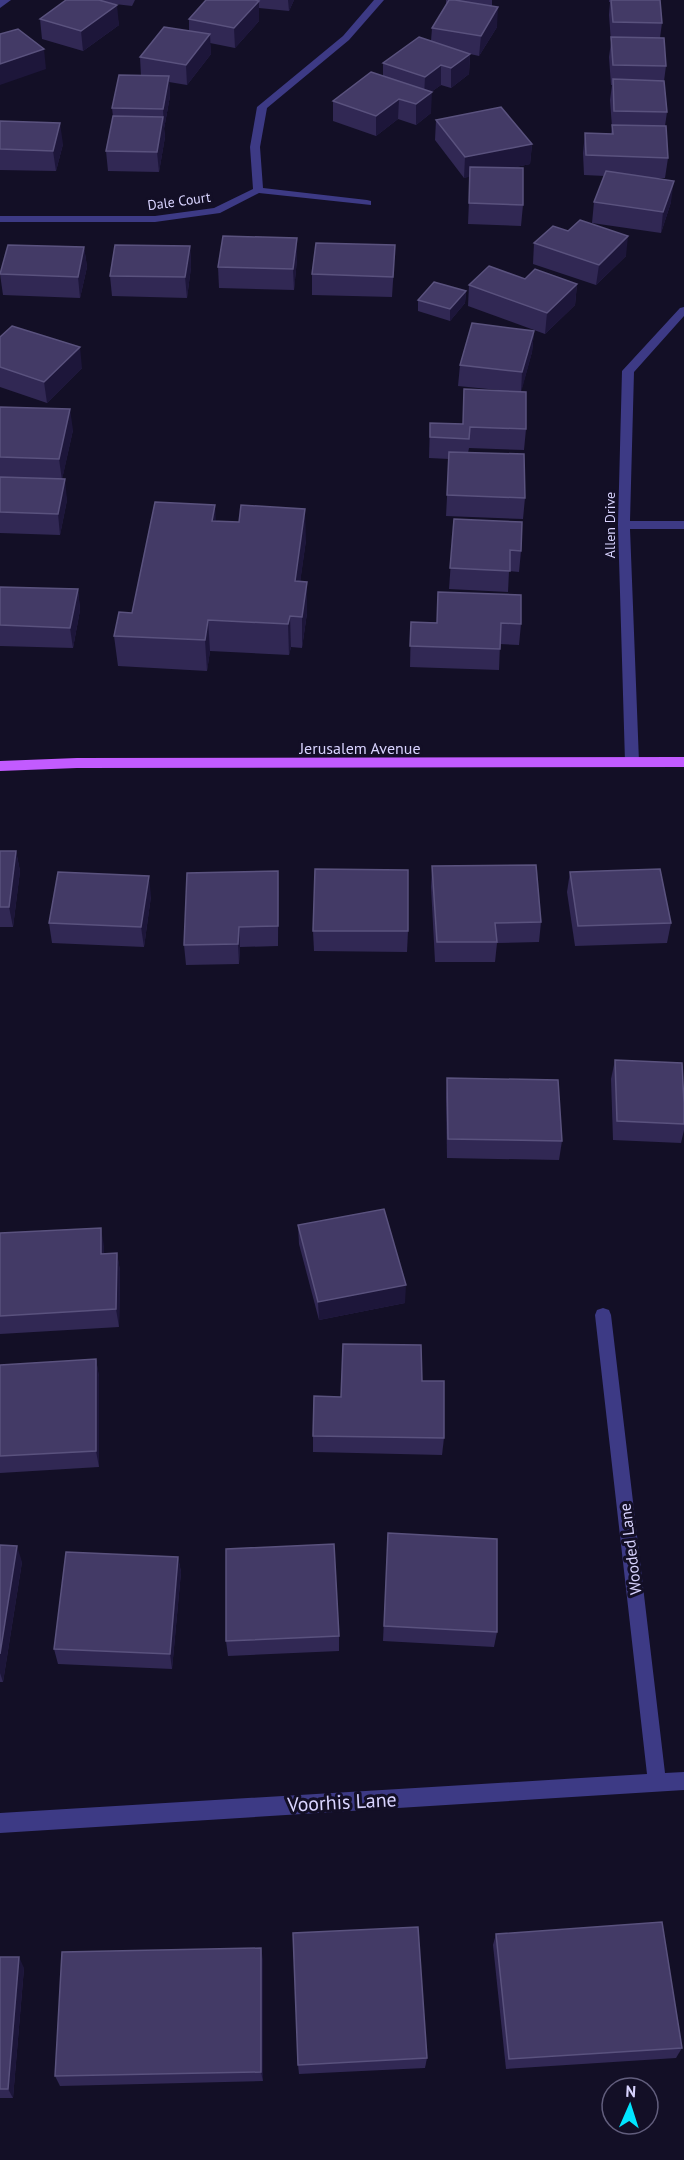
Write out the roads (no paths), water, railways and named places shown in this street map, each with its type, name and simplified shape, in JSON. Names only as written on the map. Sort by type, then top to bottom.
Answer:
[{"type":"main road","name":"Jerusalem Avenue","points":[[0,764],[684,762]]},
{"type":"street","points":[[0,4],[6,0]]},
{"type":"street","points":[[367,203],[258,190],[255,147],[262,107],[346,38],[379,0]]},
{"type":"street","name":"Dale Court","points":[[0,219],[155,219],[216,211],[258,190]]},
{"type":"street","name":"Allen Drive","points":[[632,762],[624,525],[628,371],[684,310]]},
{"type":"street","points":[[624,525],[684,525]]},
{"type":"street","name":"Wooded Lane","points":[[603,1315],[657,1783]]},
{"type":"street","name":"Voorhis Lane","points":[[0,1822],[684,1781]]}]
